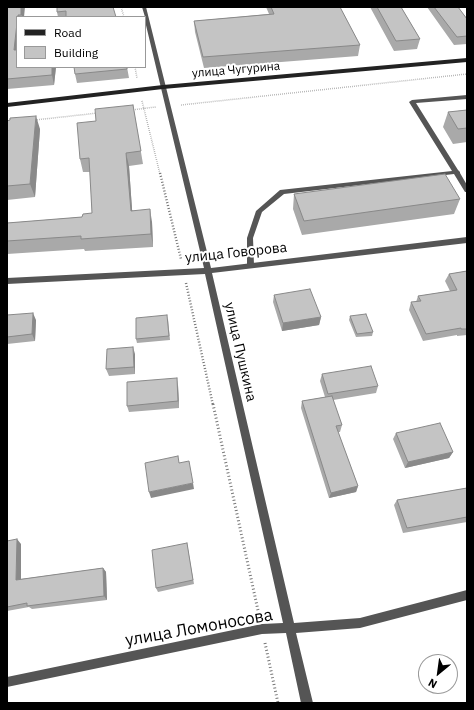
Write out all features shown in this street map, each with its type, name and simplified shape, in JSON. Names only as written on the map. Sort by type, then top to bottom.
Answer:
[{"type":"street","name":"улица Пушкина","points":[[144,7],[208,271],[307,703]]},
{"type":"street","name":"улица Чугурина","points":[[7,105],[163,87],[467,60]]},
{"type":"street","points":[[467,97],[412,102],[467,190]]},
{"type":"street","points":[[250,265],[250,238],[259,211],[282,192],[457,172]]},
{"type":"street","name":"улица Говорова","points":[[7,281],[208,271],[467,240]]},
{"type":"street","name":"улица Ломоносова","points":[[7,682],[262,629],[360,622],[467,595]]},
{"type":"path","points":[[135,68],[184,272],[278,703]]},
{"type":"path","points":[[129,110],[467,74]]},
{"type":"path","points":[[30,120],[98,113]]},
{"type":"building","points":[[7,7],[21,7],[21,15],[16,16],[14,50],[16,50],[16,68],[52,68],[52,75],[7,79]]},
{"type":"building","points":[[57,7],[113,7],[116,16],[66,16],[66,11],[57,12]]},
{"type":"building","points":[[271,7],[340,7],[360,45],[203,57],[194,21],[274,14]]},
{"type":"building","points":[[377,7],[401,7],[420,39],[396,41]]},
{"type":"building","points":[[434,7],[458,7],[467,19],[467,36],[457,37]]},
{"type":"building","points":[[74,68],[127,68],[127,69],[75,74]]},
{"type":"building","points":[[133,105],[141,151],[126,153],[131,211],[150,209],[151,234],[81,239],[81,236],[7,241],[7,223],[82,217],[83,214],[92,213],[89,158],[80,159],[77,123],[96,121],[95,109]]},
{"type":"building","points":[[467,110],[467,128],[458,129],[448,112]]},
{"type":"building","points":[[36,116],[30,184],[7,186],[7,121],[10,120],[10,118]]},
{"type":"building","points":[[445,174],[460,199],[304,221],[294,194]]},
{"type":"building","points":[[467,271],[467,329],[461,328],[426,334],[411,302],[421,301],[418,296],[457,290],[449,274]]},
{"type":"building","points":[[310,289],[321,317],[283,323],[274,295]]},
{"type":"building","points":[[33,313],[32,334],[7,337],[7,315]]},
{"type":"building","points":[[366,314],[373,332],[357,334],[350,316]]},
{"type":"building","points":[[167,315],[169,336],[136,339],[136,318]]},
{"type":"building","points":[[133,347],[134,367],[106,369],[107,349]]},
{"type":"building","points":[[371,366],[378,386],[328,394],[322,374]]},
{"type":"building","points":[[177,378],[178,401],[127,406],[127,382]]},
{"type":"building","points":[[332,396],[342,425],[336,426],[358,486],[331,493],[302,401]]},
{"type":"building","points":[[440,423],[453,452],[408,462],[396,433]]},
{"type":"building","points":[[178,456],[179,463],[189,461],[193,483],[149,492],[145,463]]},
{"type":"building","points":[[467,488],[467,517],[407,528],[397,500]]},
{"type":"building","points":[[17,539],[16,580],[103,568],[104,596],[27,606],[27,603],[7,607],[7,541]]},
{"type":"building","points":[[187,543],[193,580],[156,588],[152,550]]}]
